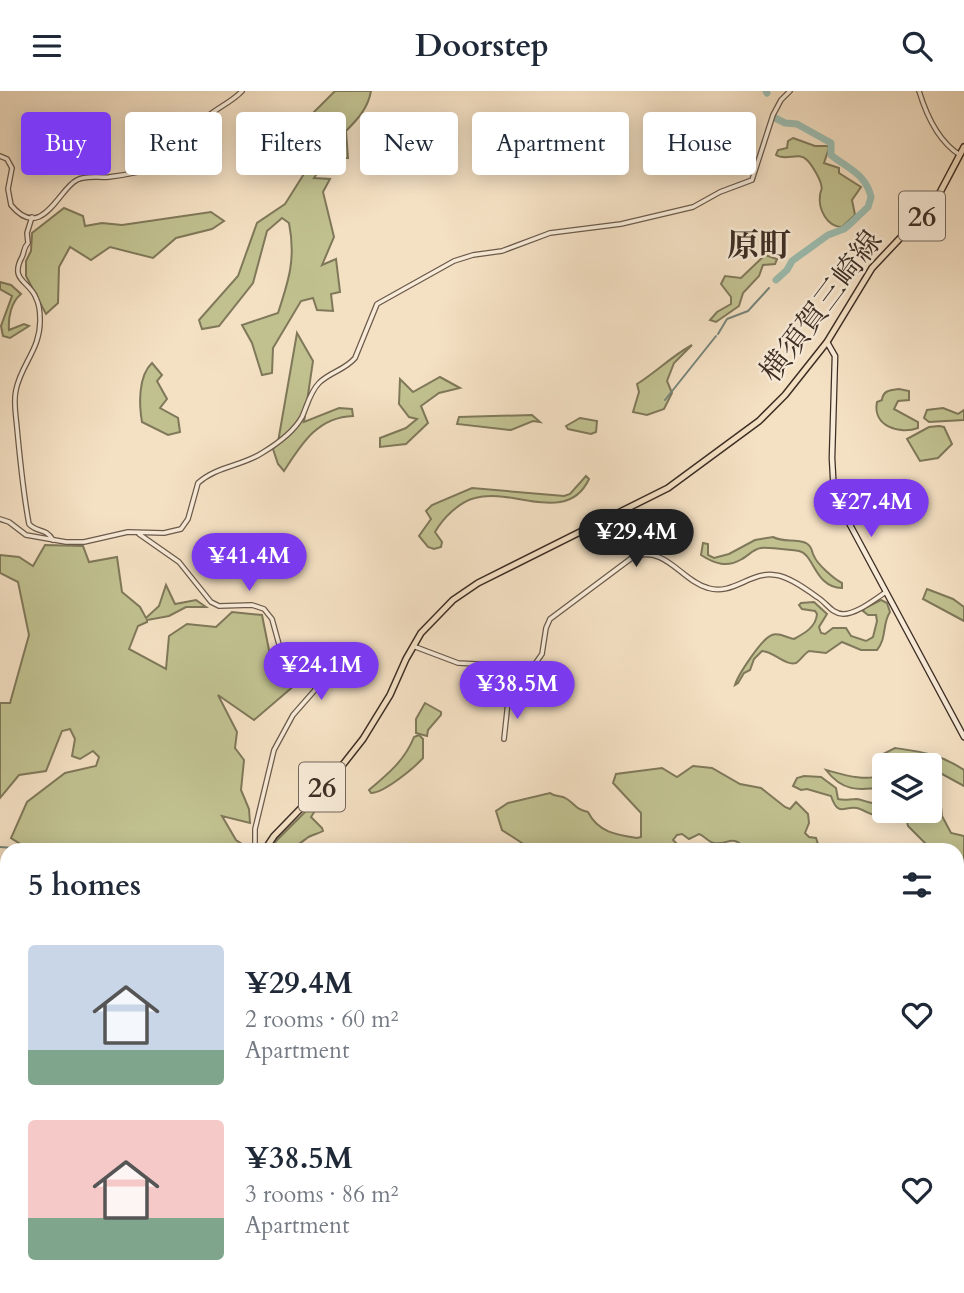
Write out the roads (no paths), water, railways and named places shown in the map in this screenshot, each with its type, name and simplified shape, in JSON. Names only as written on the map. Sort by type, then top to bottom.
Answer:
[{"type":"main road","name":"横須賀三崎線","points":[[269,843],[341,767],[363,739],[390,695],[413,646],[440,612],[478,583],[658,494],[747,431],[775,406],[827,342],[872,268],[930,208],[964,147]]},
{"type":"main road","points":[[827,342],[835,356],[832,458],[834,495],[964,737]]},
{"type":"street","points":[[0,156],[7,159],[12,168],[8,189],[11,205],[17,212],[32,217],[51,209],[69,185],[78,179],[116,176],[166,164],[186,146],[207,117],[242,91]]},
{"type":"street","points":[[0,519],[9,522],[26,535],[84,542],[120,533],[163,533],[181,529],[188,519],[198,482],[218,469],[257,457],[286,437],[301,418],[317,385],[349,365],[355,358],[377,304],[454,261],[502,251],[558,231],[621,224],[693,207],[720,192],[749,182],[755,177],[762,146],[776,108],[790,91]]},
{"type":"street","points":[[919,91],[933,125],[950,148],[960,155]]},
{"type":"street","points":[[32,217],[27,233],[28,243],[24,246],[18,270],[23,284],[36,296],[40,324],[34,351],[16,386],[15,408],[21,482],[29,524],[33,528],[46,531],[53,540]]},
{"type":"street","points":[[137,533],[179,562],[211,602],[219,606],[252,605],[264,609],[272,619],[280,648],[316,675],[315,690],[293,715],[274,750],[255,829],[255,843]]},
{"type":"street","points":[[504,739],[506,706],[543,652],[546,628],[552,617],[624,563],[641,555],[652,554],[665,559],[701,585],[712,589],[726,589],[765,575],[777,575],[818,597],[841,614],[849,613],[886,592]]},
{"type":"street","points":[[413,646],[458,663],[495,665],[521,683]]},
{"type":"waterway","points":[[775,118],[785,123],[797,124],[831,143],[831,155],[860,177],[869,189],[871,197],[868,207],[850,224],[828,235],[792,261],[776,280]]},
{"type":"waterway","points":[[718,334],[727,319],[748,311],[769,288]]},
{"type":"waterway","points":[[665,400],[716,336]]},
{"type":"district","name":"原町","points":[[759,245]]}]
